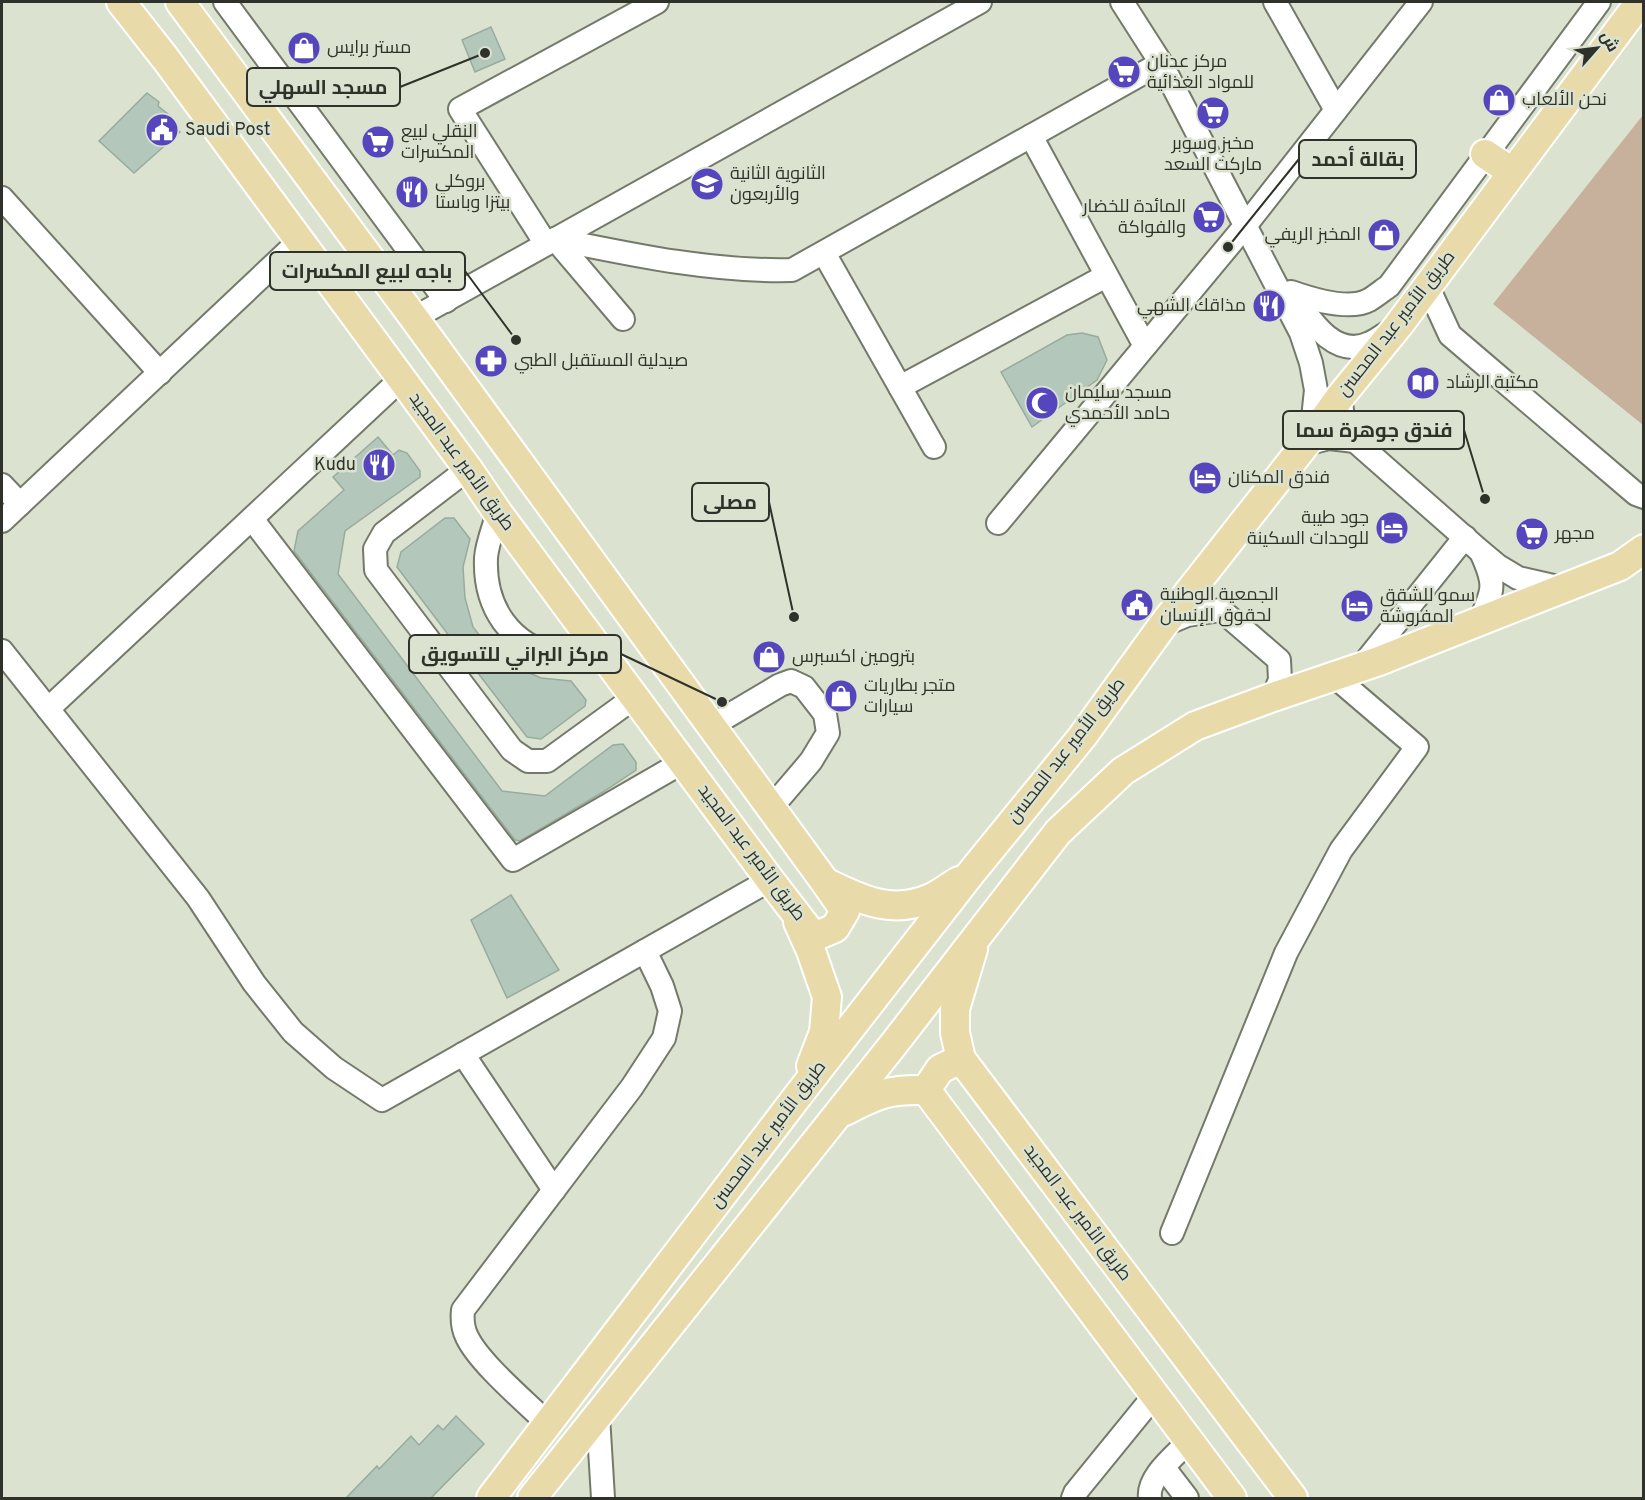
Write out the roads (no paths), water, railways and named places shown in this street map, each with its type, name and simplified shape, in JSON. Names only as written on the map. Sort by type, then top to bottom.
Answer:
[{"type":"main road","name":"طريق الأمير عبد المجيد","points":[[121,2],[165,58],[770,880],[814,937],[835,928],[845,911],[825,882],[414,318],[180,2]]},
{"type":"main road","name":"طريق الأمير عبد المحسن","points":[[490,1498],[803,1089],[971,873],[1082,737],[1163,625],[1428,287],[1640,2]]},
{"type":"main road","points":[[165,58],[204,33]]},
{"type":"main road","points":[[1485,154],[1512,172]]},
{"type":"main road","points":[[532,1498],[838,1115],[1058,832],[1123,771],[1195,726],[1361,667],[1620,566],[1644,549]]},
{"type":"main road","points":[[825,882],[879,905],[906,906],[932,898],[971,873]]},
{"type":"main road","points":[[791,907],[811,951],[827,997],[824,1032],[803,1089]]},
{"type":"main road","points":[[926,1090],[940,1069],[961,1059],[955,1033],[955,1009],[978,933]]},
{"type":"main road","name":"طريق الأمير عبد المجيد","points":[[961,1059],[1293,1498]]},
{"type":"main road","points":[[838,1115],[878,1094],[906,1089],[926,1090]]},
{"type":"main road","points":[[926,1090],[1229,1497]]},
{"type":"street","points":[[225,2],[446,300]]},
{"type":"street","points":[[622,319],[550,242],[460,109],[657,2]]},
{"type":"street","points":[[1122,2],[1161,63],[1301,333],[1311,363],[1316,390],[1308,440],[1329,438],[1355,441]]},
{"type":"street","points":[[1275,2],[1336,110]]},
{"type":"street","points":[[998,523],[1245,226],[1421,2]]},
{"type":"street","points":[[1291,292],[1315,301],[1340,304],[1367,301],[1389,286],[1599,2]]},
{"type":"street","points":[[414,318],[973,3]]},
{"type":"street","points":[[550,242],[664,261],[761,271],[792,270],[1161,63]]},
{"type":"street","points":[[290,150],[318,128]]},
{"type":"street","points":[[1031,136],[1145,346]]},
{"type":"street","points":[[2,198],[160,373]]},
{"type":"street","points":[[1245,226],[1310,320],[1328,340],[1348,347],[1368,344],[1398,326]]},
{"type":"street","points":[[2,521],[299,241]]},
{"type":"street","points":[[824,252],[934,447]]},
{"type":"street","points":[[900,387],[1106,276]]},
{"type":"street","points":[[1428,287],[1450,335],[1636,494],[1644,498]]},
{"type":"street","points":[[48,709],[401,379]]},
{"type":"street","points":[[1340,397],[1343,417],[1355,441],[1498,566],[1518,578],[1562,588]]},
{"type":"street","points":[[468,469],[384,533],[375,549],[376,570],[512,750],[528,761],[547,761],[635,697]]},
{"type":"street","points":[[2,485],[20,504]]},
{"type":"street","points":[[498,513],[486,556],[487,587],[501,619],[518,639],[537,650],[561,656],[605,657]]},
{"type":"street","points":[[252,519],[513,860],[683,762]]},
{"type":"street","points":[[1473,544],[1493,584],[1480,621]]},
{"type":"street","points":[[1361,667],[1473,544]]},
{"type":"street","points":[[1163,625],[1187,615],[1221,610],[1279,660],[1280,680],[1273,697]]},
{"type":"street","points":[[2,651],[198,898],[254,983],[293,1032],[334,1068],[382,1100],[770,880]]},
{"type":"street","points":[[1172,1233],[1286,953],[1341,850],[1417,747],[1334,676]]},
{"type":"street","points":[[711,726],[780,685],[791,681],[804,687],[825,714],[828,734],[771,808]]},
{"type":"street","points":[[548,1424],[476,1353],[466,1336],[462,1320],[463,1310],[632,1088],[664,1038],[670,1011],[662,986],[645,951]]},
{"type":"street","points":[[463,1054],[554,1190]]},
{"type":"street","points":[[1073,1498],[1154,1396]]},
{"type":"street","points":[[598,1416],[603,1498]]},
{"type":"street","points":[[1150,1498],[1152,1485],[1189,1441]]},
{"type":"street","points":[[1164,1468],[1187,1498]]},
{"type":"place","name":"مستر برايس","points":[[304,48]]},
{"type":"place","name":"مسجد السهلي","points":[[485,53]]},
{"type":"place","name":"مركز عدنان للمواد الغذائية","points":[[1124,72]]},
{"type":"place","name":"نحن الألعاب","points":[[1499,100]]},
{"type":"place","name":"مخبز وسوبر ماركت السعد","points":[[1213,113]]},
{"type":"place","name":"Saudi Post","points":[[162,130]]},
{"type":"place","name":"النقلي لبيع المكسرات","points":[[378,142]]},
{"type":"place","name":"الثانوية الثانية والأربعون","points":[[707,184]]},
{"type":"place","name":"بروكلي بيتزا وباستا","points":[[412,192]]},
{"type":"place","name":"المائدة للخضار والفواكة","points":[[1209,217]]},
{"type":"place","name":"المخبز الريفي","points":[[1384,235]]},
{"type":"place","name":"بقالة أحمد","points":[[1228,247]]},
{"type":"place","name":"مذاقك الشهي","points":[[1269,306]]},
{"type":"place","name":"باجه لبيع المكسرات","points":[[516,340]]},
{"type":"place","name":"صيدلية المستقبل الطبي","points":[[491,361]]},
{"type":"place","name":"مكتبة الرشاد","points":[[1423,383]]},
{"type":"place","name":"مسجد سليمان حامد الأحمدي","points":[[1042,403]]},
{"type":"place","name":"Kudu","points":[[379,465]]},
{"type":"place","name":"فندق المكنان","points":[[1205,478]]},
{"type":"place","name":"فندق جوهرة سما","points":[[1485,499]]},
{"type":"place","name":"جود طيبة للوحدات السكينة","points":[[1392,528]]},
{"type":"place","name":"مجهر","points":[[1532,534]]},
{"type":"place","name":"الجمعية الوطنية لحقوق الإنسان","points":[[1137,605]]},
{"type":"place","name":"سمو للشقق المفروشة","points":[[1357,606]]},
{"type":"place","name":"مصلى","points":[[794,617]]},
{"type":"place","name":"بترومين اكسبرس","points":[[769,657]]},
{"type":"place","name":"متجر بطاريات سيارات","points":[[841,696]]},
{"type":"place","name":"مركز البراني للتسويق","points":[[722,702]]}]
